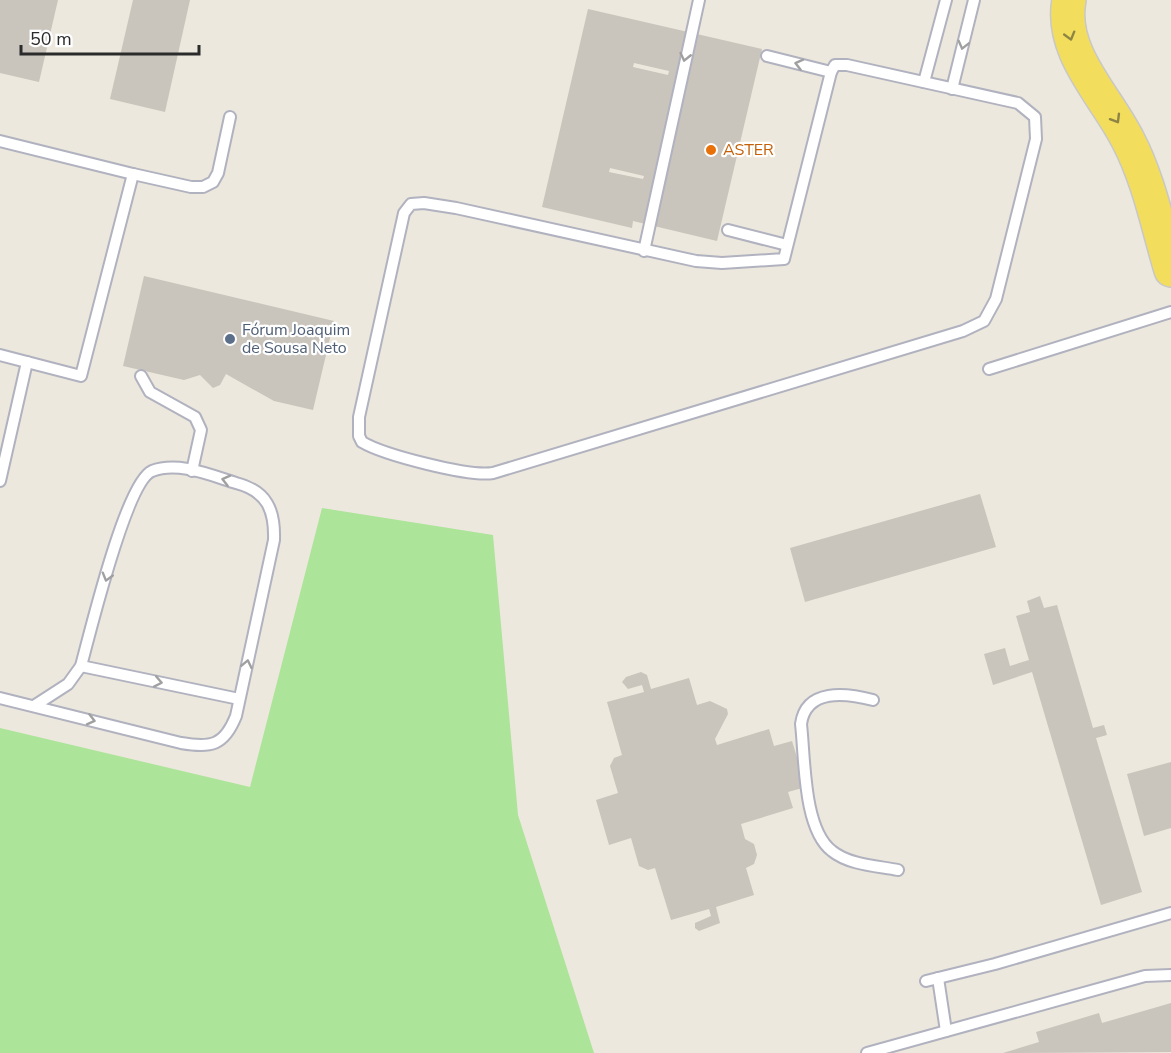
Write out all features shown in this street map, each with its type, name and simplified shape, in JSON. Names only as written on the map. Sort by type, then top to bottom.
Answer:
[{"type":"main road","points":[[1069,0],[1068,28],[1074,48],[1129,140],[1146,185],[1171,270]]},
{"type":"lane","points":[[644,251],[699,0]]},
{"type":"lane","points":[[924,82],[946,0]]},
{"type":"lane","points":[[952,89],[974,0]]},
{"type":"lane","points":[[767,56],[831,72]]},
{"type":"lane","points":[[835,65],[847,65],[1018,103],[1035,117],[1036,139],[996,299],[984,321],[963,331],[493,473],[478,474],[431,463],[371,447],[362,442],[359,436],[359,417],[404,213],[411,204],[424,203],[456,208],[644,251],[722,263],[784,259],[831,72],[835,65]]},
{"type":"lane","points":[[0,141],[133,174],[191,187],[203,187],[213,182],[218,173],[230,117]]},
{"type":"lane","points":[[0,356],[81,376],[133,174]]},
{"type":"lane","points":[[728,230],[787,245]]},
{"type":"lane","points":[[988,369],[1171,312]]},
{"type":"lane","points":[[0,481],[27,362]]},
{"type":"lane","points":[[141,375],[150,392],[195,417],[201,430],[192,471]]},
{"type":"lane","points":[[0,698],[200,746],[214,744],[224,739],[231,728],[239,699],[274,540],[273,511],[267,500],[256,490],[174,466],[159,468],[142,478],[128,505],[81,666],[68,684],[34,706]]},
{"type":"lane","points":[[81,666],[239,699]]},
{"type":"lane","points":[[873,700],[850,694],[837,694],[813,701],[802,711],[801,724],[812,821],[819,838],[833,852],[853,861],[898,870]]},
{"type":"lane","points":[[926,981],[995,964],[1171,913]]},
{"type":"lane","points":[[867,1053],[1145,976],[1171,975]]},
{"type":"lane","points":[[938,978],[946,1031]]},
{"type":"green space","points":[[322,508],[493,535],[518,815],[594,1053],[0,1053],[0,728],[250,787]]},
{"type":"building","points":[[0,0],[58,0],[39,82],[0,73]]},
{"type":"building","points":[[133,0],[190,0],[165,112],[110,99]]},
{"type":"building","points":[[588,9],[762,49],[717,241],[633,221],[632,228],[542,207]],"holes":[[[634,63],[669,71],[668,75],[633,67]],[[610,168],[644,176],[643,179],[609,172]]]},
{"type":"building","name":"Fórum Joaquim de Sousa Neto","points":[[144,276],[334,321],[313,410],[274,401],[226,374],[220,385],[213,388],[200,375],[184,380],[123,366]]},
{"type":"building","points":[[980,494],[996,547],[805,602],[790,548]]},
{"type":"building","points":[[1040,596],[1044,608],[1057,605],[1093,728],[1104,725],[1107,735],[1096,738],[1142,892],[1101,905],[1032,672],[993,685],[984,654],[1005,648],[1010,666],[1029,660],[1016,616],[1030,612],[1027,601]]},
{"type":"building","points":[[641,672],[647,675],[651,689],[689,678],[697,705],[710,701],[727,709],[728,714],[715,739],[717,745],[769,729],[774,746],[792,741],[806,787],[788,792],[793,808],[741,824],[745,839],[754,844],[757,855],[754,864],[746,868],[754,895],[716,907],[720,923],[699,931],[695,928],[695,923],[711,916],[709,909],[671,920],[655,868],[648,870],[639,866],[631,838],[609,845],[596,800],[618,793],[610,766],[614,758],[622,755],[607,702],[644,692],[642,685],[628,689],[622,682],[626,677]]},
{"type":"building","points":[[1171,762],[1171,828],[1144,836],[1127,774]]},
{"type":"building","points":[[1171,1003],[1171,1052],[1003,1053],[1039,1042],[1036,1032],[1099,1013],[1102,1023]]},
{"type":"place","name":"ASTER","points":[[711,150]]},
{"type":"place","name":"Fórum Joaquim de Sousa Neto","points":[[230,339]]}]
